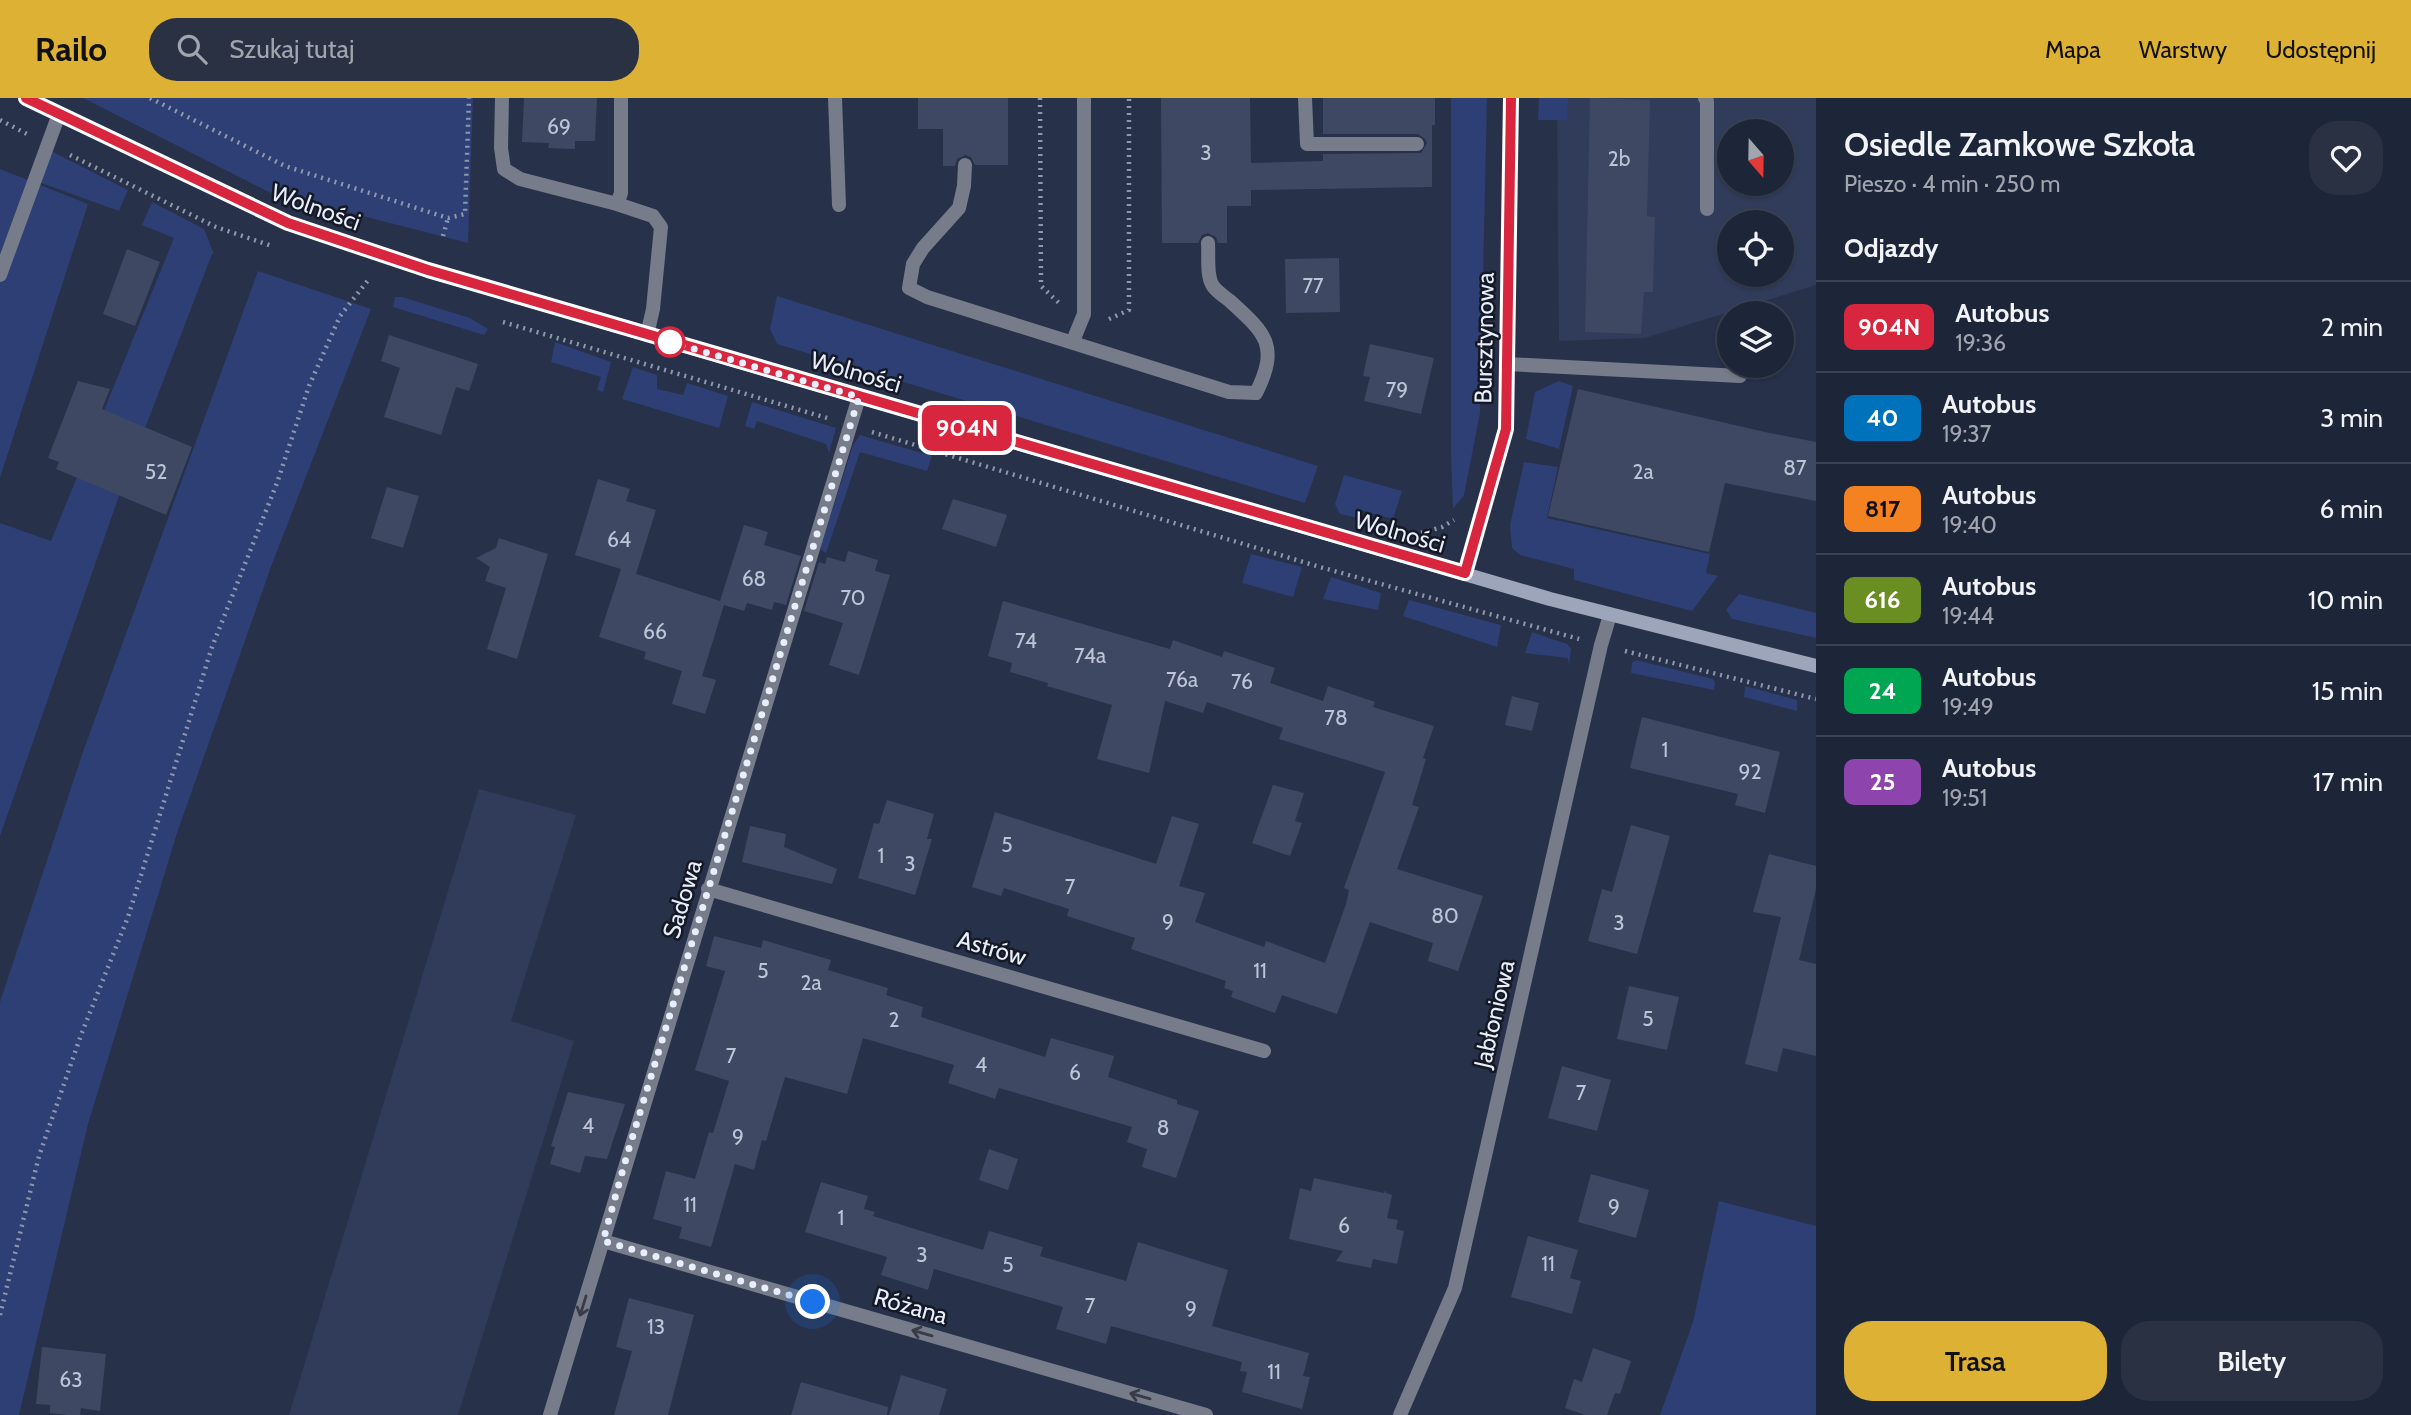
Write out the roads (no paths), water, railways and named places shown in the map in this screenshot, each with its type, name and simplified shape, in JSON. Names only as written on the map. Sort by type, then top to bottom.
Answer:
[{"type":"street","name":"Wolności","points":[[26,98],[288,223],[433,272],[1610,615],[1816,666]]},
{"type":"street","points":[[502,98],[501,148],[504,169],[520,179],[653,216],[662,226],[653,309],[647,335]]},
{"type":"street","points":[[617,204],[621,192],[621,98]]},
{"type":"street","points":[[835,98],[839,205]]},
{"type":"street","points":[[1073,341],[1084,314],[1084,98]]},
{"type":"street","points":[[1305,98],[1307,144],[1417,144]]},
{"type":"street","name":"Bursztynowa","points":[[1465,573],[1506,429],[1511,98]]},
{"type":"street","points":[[1705,98],[1707,209]]},
{"type":"street","points":[[0,275],[59,114]]},
{"type":"street","points":[[965,165],[959,208],[923,248],[913,264],[909,288],[927,297],[1229,392],[1256,393],[1266,374],[1268,348],[1259,327],[1212,286],[1208,243]]},
{"type":"street","points":[[1507,364],[1717,375]]},
{"type":"street","name":"Sadowa","points":[[550,1415],[859,397]]},
{"type":"street","name":"Jabłoniowa","points":[[1400,1415],[1455,1288],[1610,615]]},
{"type":"street","name":"Astrów","points":[[708,889],[1264,1051]]},
{"type":"street","name":"Różana","points":[[603,1241],[1206,1415]]}]
